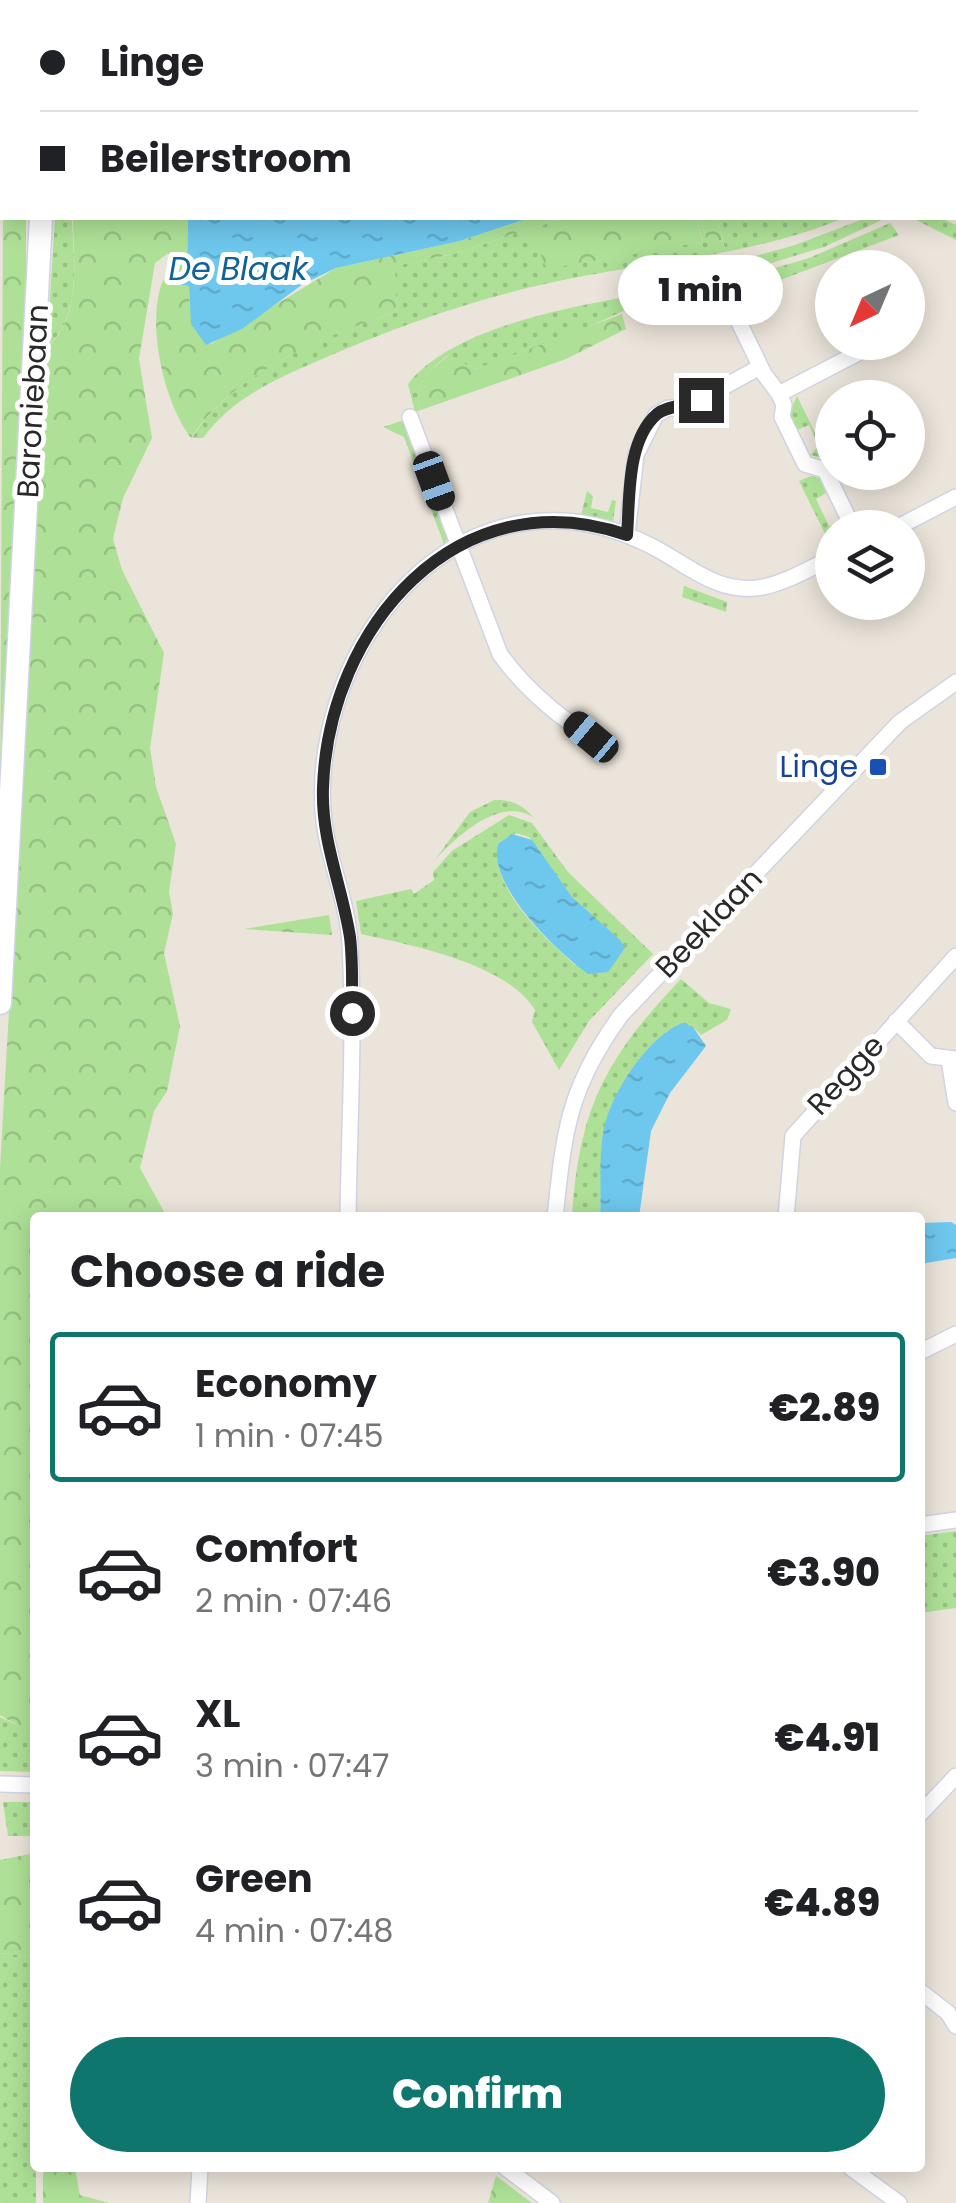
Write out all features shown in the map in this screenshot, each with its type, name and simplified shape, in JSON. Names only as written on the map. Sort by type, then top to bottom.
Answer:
[{"type":"main road","name":"Baroniebaan","points":[[0,1003],[43,224]]},
{"type":"street","points":[[719,282],[760,366],[779,394],[784,405],[782,417],[805,464],[825,470],[844,510]]},
{"type":"street","points":[[779,394],[844,360]]},
{"type":"street","points":[[627,535],[636,454],[656,415],[668,408],[685,408],[760,366]]},
{"type":"street","points":[[410,417],[457,545],[509,667],[591,737],[609,743]]},
{"type":"street","points":[[925,513],[956,497]]},
{"type":"street","points":[[348,1212],[350,938],[326,839],[326,748],[340,693],[371,630],[406,586],[457,545],[493,530],[548,521],[593,525],[627,535],[694,573],[741,588],[782,581],[815,566]]},
{"type":"street","name":"Beeklaan","points":[[556,1212],[572,1096],[620,1015],[900,722],[956,682]]},
{"type":"street","name":"Regge","points":[[787,1212],[793,1136],[956,956]]},
{"type":"street","points":[[896,1021],[932,1056],[952,1059],[956,1103]]},
{"type":"street","points":[[925,1350],[956,1334]]},
{"type":"street","points":[[925,1524],[956,1520]]},
{"type":"street","points":[[925,1809],[956,1776]]},
{"type":"street","points":[[0,1784],[30,1785]]},
{"type":"street","points":[[925,1995],[948,2013],[956,2026]]},
{"type":"street","points":[[198,2203],[200,2172]]},
{"type":"street","points":[[515,2172],[552,2203]]},
{"type":"street","points":[[856,2172],[898,2203]]},
{"type":"green space","points":[[3,220],[26,220],[26,300],[0,818]]},
{"type":"green space","points":[[55,220],[72,220],[71,303],[58,334],[47,346]]},
{"type":"green space","points":[[73,220],[188,220],[187,272],[173,276],[173,283],[189,286],[190,309],[211,344],[336,268],[460,241],[523,220],[558,220],[453,254],[395,266],[397,312],[312,344],[255,376],[208,415],[191,438],[167,387],[156,326],[161,285],[174,255],[167,254],[155,263],[139,359],[152,438],[123,498],[113,539],[122,570],[164,653],[150,748],[156,787],[176,844],[169,892],[173,914],[164,953],[180,1026],[167,1091],[154,1111],[140,1168],[164,1212],[30,1212],[30,1733],[0,1715],[0,1168],[47,347],[66,320],[74,268]]},
{"type":"green space","points":[[558,220],[571,220],[532,235],[539,251],[703,241],[697,220],[701,220],[710,250],[725,249],[718,220],[838,220],[742,249],[568,279],[443,312],[352,346],[272,382],[228,411],[203,438],[192,438],[230,395],[282,359],[397,312],[394,266],[453,254]]},
{"type":"green space","points":[[570,220],[697,220],[703,242],[547,269],[531,234]]},
{"type":"green space","points":[[701,220],[718,220],[725,250],[710,250]]},
{"type":"green space","points":[[861,220],[882,220],[824,247],[725,277],[731,263],[795,245]]},
{"type":"green space","points":[[916,220],[945,220],[956,225],[956,240]]},
{"type":"green space","points":[[890,223],[899,235],[859,250],[828,250]]},
{"type":"green space","points":[[815,255],[815,267],[730,299],[725,283]]},
{"type":"green space","points":[[715,284],[727,312],[720,316],[710,293],[643,302],[584,329],[476,369],[447,356],[420,386],[421,410],[415,412],[408,384],[433,360],[467,341],[550,313]]},
{"type":"green space","points":[[622,314],[626,329],[566,359],[421,410],[420,386],[428,373],[448,356],[476,369]]},
{"type":"green space","points":[[797,396],[815,438],[809,425],[797,430],[789,414]]},
{"type":"green space","points":[[406,423],[449,536],[444,544],[404,437],[383,427]]},
{"type":"green space","points":[[815,477],[815,490],[826,493],[816,499],[821,510],[815,510],[815,513],[799,481]]},
{"type":"green space","points":[[587,491],[593,496],[591,508],[608,512],[612,500],[616,501],[613,522],[581,515]]},
{"type":"green space","points":[[684,586],[727,602],[726,612],[682,597]]},
{"type":"green space","points":[[494,800],[516,804],[534,818],[521,812],[494,815],[467,830],[434,861],[470,812]]},
{"type":"green space","points":[[509,815],[532,823],[568,872],[653,954],[589,1021],[559,1070],[532,1022],[535,1010],[503,980],[457,959],[361,934],[356,901],[411,889],[414,894],[434,880],[433,872],[452,851]],"holes":[[[516,833],[529,837],[572,897],[620,941],[575,965],[535,927],[511,895],[498,861],[498,844]]]},
{"type":"green space","points":[[329,915],[332,935],[244,929]]},
{"type":"green space","points":[[681,979],[709,1003],[731,1009],[727,1020],[701,1035],[693,1027],[667,1031],[646,1055],[611,1116],[603,1160],[600,1212],[573,1212],[581,1145],[601,1086],[615,1060]]},
{"type":"green space","points":[[956,1531],[956,1608],[925,1612],[925,1535]]},
{"type":"green space","points":[[0,1717],[30,1732],[30,1772],[0,1771]]},
{"type":"green space","points":[[3,1802],[30,1802],[30,1836],[8,1836]]},
{"type":"green space","points":[[30,1854],[30,1956],[0,1953],[0,1860]]},
{"type":"green space","points":[[0,1953],[30,1956],[30,2172],[36,2172],[36,2203],[0,2203]]},
{"type":"green space","points":[[43,2172],[76,2172],[80,2195],[109,2203],[43,2203]]},
{"type":"green space","points":[[496,2176],[532,2203],[488,2203]]},
{"type":"water","name":"De Blaak","points":[[188,220],[523,220],[460,241],[336,268],[303,284],[242,329],[206,345],[191,324],[189,286],[173,284],[172,276],[187,272]]},
{"type":"water","points":[[512,834],[532,840],[572,897],[620,940],[625,948],[608,972],[588,974],[575,964],[543,934],[513,897],[497,860],[498,844]]},
{"type":"water","points":[[682,1023],[693,1027],[706,1046],[670,1093],[651,1131],[640,1212],[600,1212],[602,1141],[612,1104],[647,1050]]},
{"type":"water","points":[[925,1223],[956,1225],[956,1258],[925,1263]]},
{"type":"place","name":"Linge","points":[[878,767]]},
{"type":"route","points":[[352,1013],[350,938],[326,839],[323,786],[333,712],[362,646],[406,586],[441,556],[474,537],[509,526],[548,521],[593,525],[627,535],[632,469],[646,431],[656,415],[668,408],[685,408],[701,400]]}]
